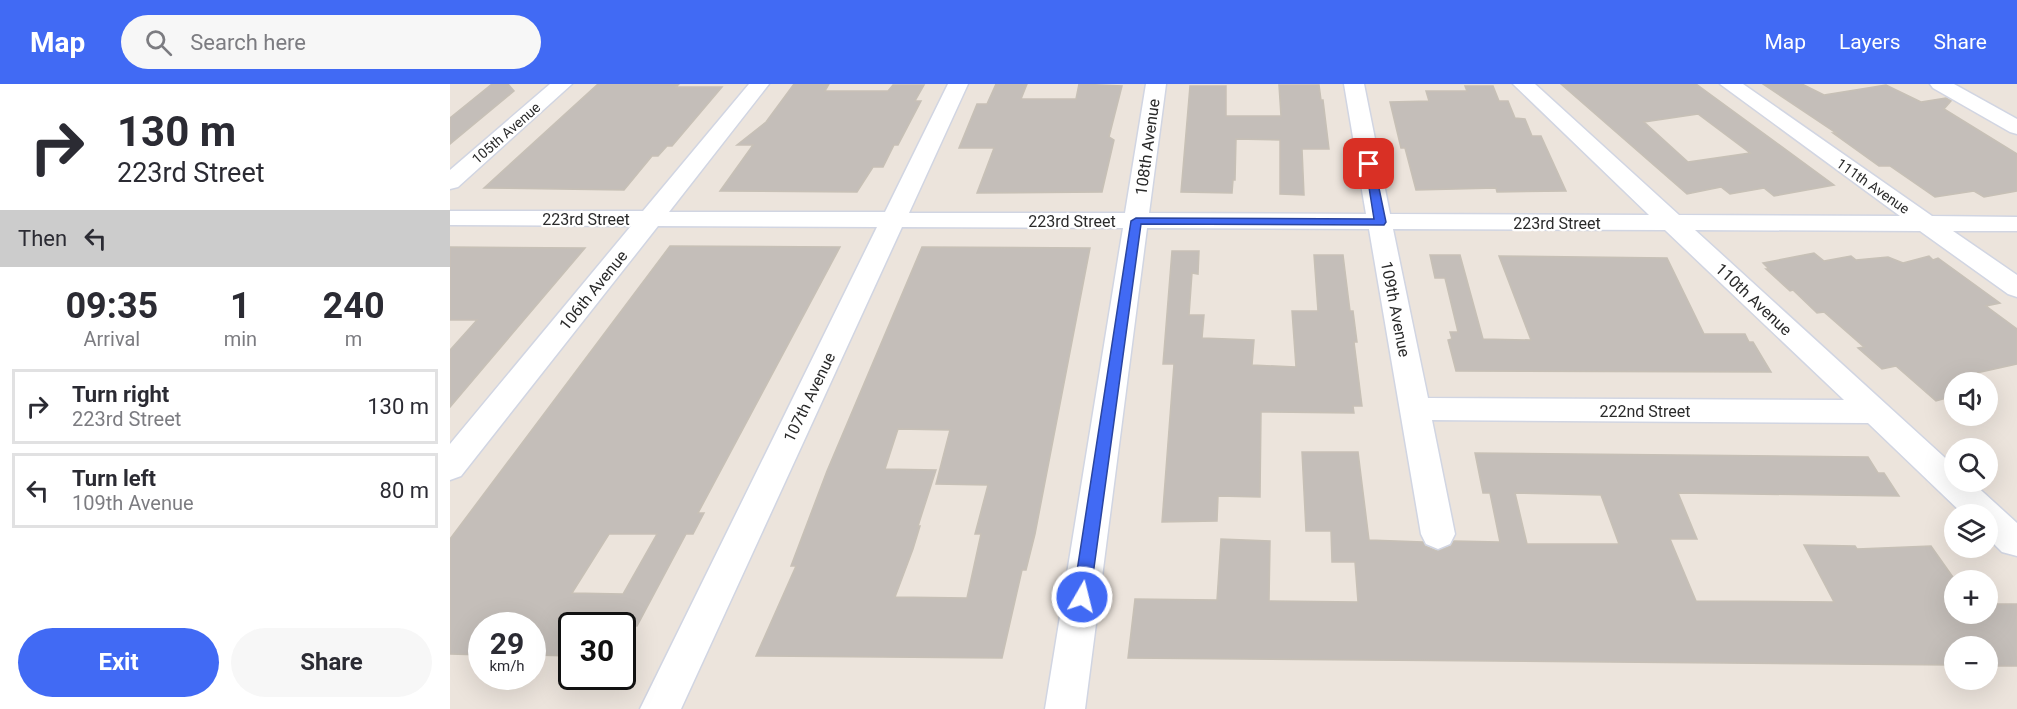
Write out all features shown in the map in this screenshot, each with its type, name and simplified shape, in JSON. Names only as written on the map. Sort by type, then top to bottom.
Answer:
[{"type":"street","name":"105th Avenue","points":[[450,182],[562,84]]},
{"type":"street","name":"106th Avenue","points":[[450,467],[759,84]]},
{"type":"street","name":"107th Avenue","points":[[660,709],[958,84]]},
{"type":"street","name":"108th Avenue","points":[[1065,709],[1156,84]]},
{"type":"street","name":"109th Avenue","points":[[1354,84],[1438,534]]},
{"type":"street","name":"110th Avenue","points":[[1523,84],[1973,504]]},
{"type":"street","name":"111th Avenue","points":[[1730,84],[2017,288]]},
{"type":"street","points":[[1940,84],[2017,128]]},
{"type":"street","name":"223rd Street","points":[[450,218],[2017,224]]},
{"type":"street","name":"222nd Street","points":[[1415,409],[1875,412]]},
{"type":"street","name":"110th Avenue","points":[[1998,527],[2014,542]]},
{"type":"building","points":[[492,84],[508,84],[514,91],[450,144],[450,118]]},
{"type":"building","points":[[598,84],[679,84],[676,87],[722,87],[672,146],[667,146],[658,156],[652,156],[624,190],[484,188]]},
{"type":"building","points":[[794,84],[829,84],[825,91],[888,91],[893,85],[924,85],[915,101],[921,101],[898,145],[894,145],[883,167],[873,167],[857,192],[720,191],[753,145],[737,145],[766,122]]},
{"type":"building","points":[[996,84],[1027,84],[1021,99],[1076,99],[1079,84],[1122,86],[1109,137],[1114,140],[1102,192],[977,193],[994,148],[959,148],[977,104],[987,104]]},
{"type":"building","points":[[1561,84],[1696,84],[1834,185],[1774,196],[1764,188],[1730,194],[1721,187],[1687,194]],"holes":[[[1698,114],[1750,153],[1688,162],[1644,122]]]},
{"type":"building","points":[[1763,84],[1802,84],[1824,95],[1886,85],[1921,102],[1946,98],[1951,101],[1944,109],[2017,154],[2017,191],[1984,197],[1974,191],[1935,197],[1890,166],[1879,166],[1833,133],[1836,133]]},
{"type":"building","points":[[1279,85],[1319,85],[1321,100],[1323,100],[1329,149],[1302,149],[1304,195],[1280,194],[1280,140],[1236,139],[1235,180],[1233,180],[1232,193],[1181,192],[1190,86],[1226,86],[1226,116],[1281,116]]},
{"type":"building","points":[[1465,86],[1493,86],[1499,101],[1508,101],[1515,118],[1525,119],[1532,136],[1541,136],[1566,191],[1497,192],[1496,188],[1416,190],[1405,148],[1401,148],[1390,102],[1429,101],[1426,91],[1467,91]]},
{"type":"building","points":[[670,246],[840,247],[698,513],[704,513],[693,534],[686,534],[637,626],[636,612],[558,612],[558,656],[546,655],[546,612],[468,612],[468,655],[450,654],[450,539]],"holes":[[[609,534],[657,534],[623,594],[572,593]]]},
{"type":"building","points":[[450,247],[585,248],[450,407],[450,350],[477,320],[450,320]]},
{"type":"building","points":[[922,247],[1090,248],[1035,534],[1026,570],[1022,570],[1002,658],[756,656],[796,566],[791,566],[827,471]],"holes":[[[898,429],[950,430],[936,484],[988,485],[975,534],[981,534],[967,598],[895,597],[913,549],[936,470],[885,469]]]},
{"type":"building","points":[[1172,251],[1199,251],[1198,274],[1192,273],[1189,315],[1204,315],[1202,338],[1254,340],[1252,365],[1296,367],[1292,311],[1318,311],[1314,255],[1343,255],[1350,311],[1353,311],[1357,342],[1354,342],[1362,406],[1353,406],[1354,413],[1261,412],[1260,497],[1218,496],[1217,521],[1162,522],[1174,364],[1163,364]]},
{"type":"building","points":[[1814,253],[1824,261],[1851,256],[1856,260],[1888,257],[1903,263],[1929,256],[1933,260],[1938,258],[2000,303],[1986,306],[2017,329],[2017,364],[1981,372],[1944,372],[1944,399],[1936,401],[1896,366],[1882,369],[1858,348],[1864,347],[1824,312],[1817,313],[1793,290],[1790,291],[1766,269],[1769,269],[1763,263]]},
{"type":"building","points":[[1430,255],[1460,255],[1483,339],[1531,340],[1499,256],[1667,258],[1704,334],[1745,334],[1749,342],[1753,342],[1771,372],[1456,371],[1448,340],[1452,339],[1450,332],[1458,332],[1445,278],[1435,278]]},
{"type":"building","points":[[1302,452],[1358,452],[1369,540],[1423,542],[1425,546],[1437,551],[1451,546],[1454,541],[1500,542],[1490,493],[1483,493],[1475,453],[1868,457],[1878,473],[1884,473],[1899,496],[1678,493],[1697,539],[1670,539],[1696,601],[1834,602],[1804,545],[1855,546],[1857,549],[1931,546],[1948,570],[1944,570],[1944,624],[1998,624],[1998,604],[2017,604],[2017,666],[1998,666],[1998,636],[1944,636],[1944,665],[1128,658],[1135,599],[1217,600],[1221,539],[1270,541],[1269,601],[1358,602],[1355,562],[1332,562],[1331,531],[1306,531]],"holes":[[[1515,493],[1601,495],[1619,544],[1527,544]]]},
{"type":"route","points":[[1082,597],[1136,221],[1380,222],[1369,164]]}]
